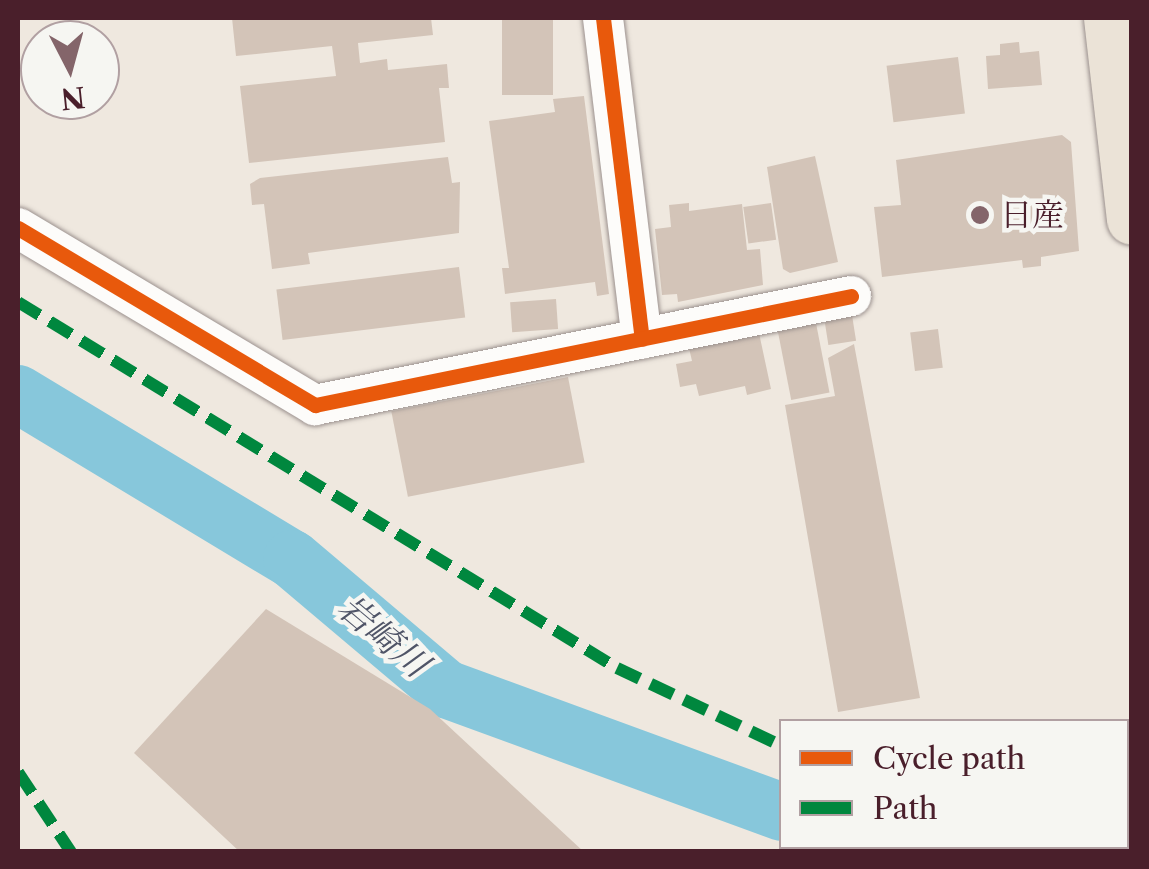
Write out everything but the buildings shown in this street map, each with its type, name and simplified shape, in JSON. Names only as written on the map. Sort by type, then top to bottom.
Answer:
[{"type":"main road","points":[[1109,18],[1132,220]]},
{"type":"street","points":[[603,18],[642,338]]},
{"type":"street","points":[[18,228],[315,405],[850,296]]},
{"type":"waterway","name":"岩崎川","points":[[18,394],[292,559],[446,689],[779,811]]},
{"type":"waterway","name":"岩崎川","points":[[892,849],[899,852]]},
{"type":"marked path","points":[[18,302],[617,668],[779,745]]},
{"type":"marked path","points":[[18,772],[71,852]]},
{"type":"marked path","points":[[1079,849],[1090,852]]},
{"type":"cycle path","points":[[603,18],[642,339]]},
{"type":"cycle path","points":[[18,228],[315,405],[851,296]]},
{"type":"place","name":"日産","points":[[980,215]]}]
